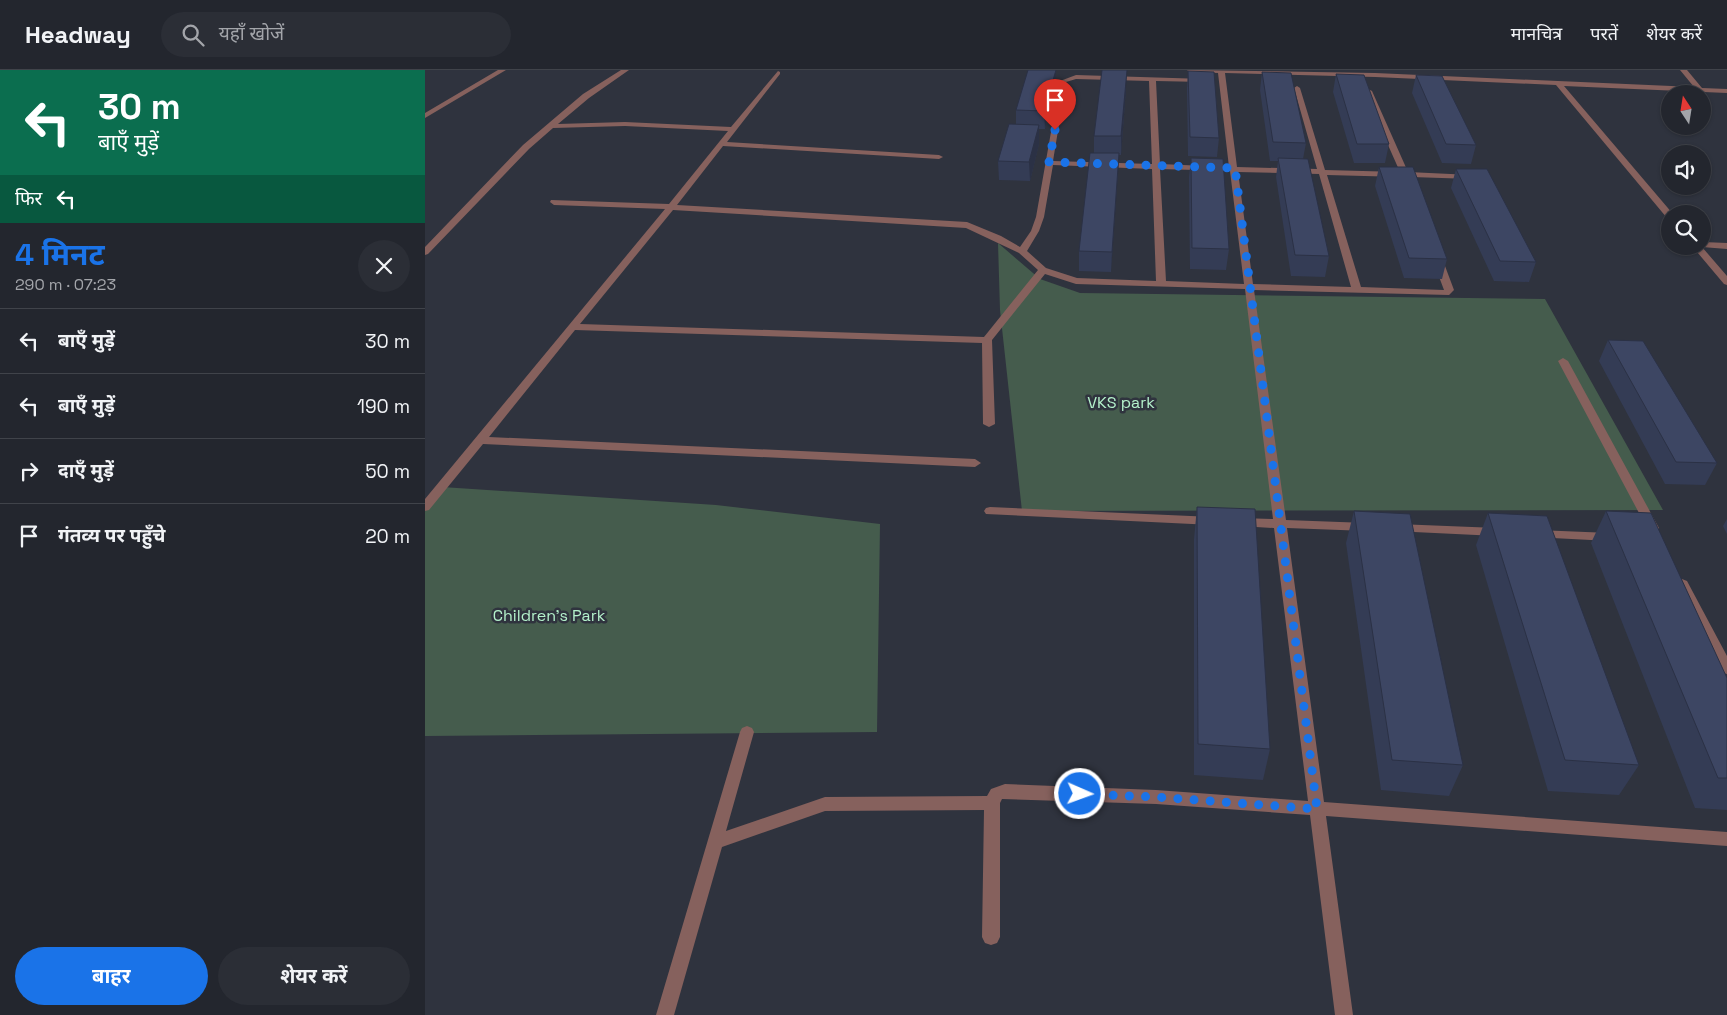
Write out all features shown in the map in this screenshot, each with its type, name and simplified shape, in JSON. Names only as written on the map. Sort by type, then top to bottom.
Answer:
[{"type":"street","points":[[425,116],[503,70]]},
{"type":"street","points":[[425,252],[526,147],[586,96],[626,70]]},
{"type":"street","points":[[1190,70],[1222,76]]},
{"type":"street","points":[[1683,70],[1696,85]]},
{"type":"street","points":[[1022,251],[1035,231],[1040,217],[1063,81],[1076,77],[1152,79],[1351,72],[1661,88]]},
{"type":"street","points":[[425,507],[671,207],[778,73]]},
{"type":"street","points":[[1222,76],[1344,1015]]},
{"type":"street","points":[[1152,79],[1161,284]]},
{"type":"street","points":[[1559,84],[1661,205]]},
{"type":"street","points":[[1297,88],[1357,290]]},
{"type":"street","points":[[1368,90],[1413,192]]},
{"type":"street","points":[[1711,90],[1727,91]]},
{"type":"street","points":[[1717,90],[1727,100]]},
{"type":"street","points":[[551,126],[625,124],[733,129]]},
{"type":"street","points":[[721,144],[939,157]]},
{"type":"street","points":[[1049,162],[1477,177]]},
{"type":"street","points":[[554,202],[671,207],[967,225],[1022,251],[1043,270],[1076,281],[1446,292],[1449,290],[1433,246]]},
{"type":"street","points":[[1711,245],[1727,246]]},
{"type":"street","points":[[1704,255],[1727,282]]},
{"type":"street","points":[[989,424],[987,340],[1043,270]]},
{"type":"street","points":[[573,327],[987,340]]},
{"type":"street","points":[[1563,361],[1659,538],[1649,538]]},
{"type":"street","points":[[480,440],[975,463]]},
{"type":"street","points":[[990,511],[1619,537]]},
{"type":"street","points":[[1677,573],[1727,669]]},
{"type":"street","points":[[665,1015],[747,732]]},
{"type":"street","points":[[991,937],[991,803],[996,794],[1005,791],[1156,797],[1727,839]]},
{"type":"street","points":[[715,842],[825,804],[991,803]]},
{"type":"green space","name":"VKS park","points":[[998,243],[1040,279],[1080,293],[1545,299],[1663,510],[1022,511],[1000,310]]},
{"type":"green space","name":"Children's Park","points":[[442,487],[716,505],[880,524],[877,732],[425,736],[425,506]]},
{"type":"building","points":[[1028,70],[1056,70],[1044,111],[1016,110]]},
{"type":"building","points":[[1102,70],[1127,70],[1121,136],[1094,136]]},
{"type":"building","points":[[1188,71],[1214,72],[1219,138],[1190,137]]},
{"type":"building","points":[[1262,72],[1291,73],[1306,143],[1273,142]]},
{"type":"building","points":[[1336,74],[1364,75],[1389,144],[1357,144]]},
{"type":"building","points":[[1416,75],[1442,76],[1476,145],[1446,144]]},
{"type":"building","points":[[1009,124],[1039,125],[1029,162],[998,161]]},
{"type":"building","points":[[1090,153],[1119,153],[1112,252],[1079,251]]},
{"type":"building","points":[[1191,158],[1223,159],[1229,249],[1192,248]]},
{"type":"building","points":[[1278,158],[1308,159],[1329,256],[1295,255]]},
{"type":"building","points":[[1379,167],[1413,167],[1447,259],[1409,258]]},
{"type":"building","points":[[1456,169],[1487,169],[1536,262],[1500,261]]},
{"type":"building","points":[[1608,340],[1643,341],[1717,463],[1676,462]]},
{"type":"building","points":[[1197,507],[1255,509],[1270,749],[1198,744]]},
{"type":"building","points":[[1354,511],[1410,514],[1463,765],[1392,760]]},
{"type":"building","points":[[1606,511],[1651,513],[1727,678],[1727,778],[1718,778]]},
{"type":"building","points":[[1488,513],[1547,516],[1639,765],[1565,760]]},
{"type":"route","points":[[1055,130],[1049,162],[1235,168],[1317,809],[1156,797],[1080,794]]}]
